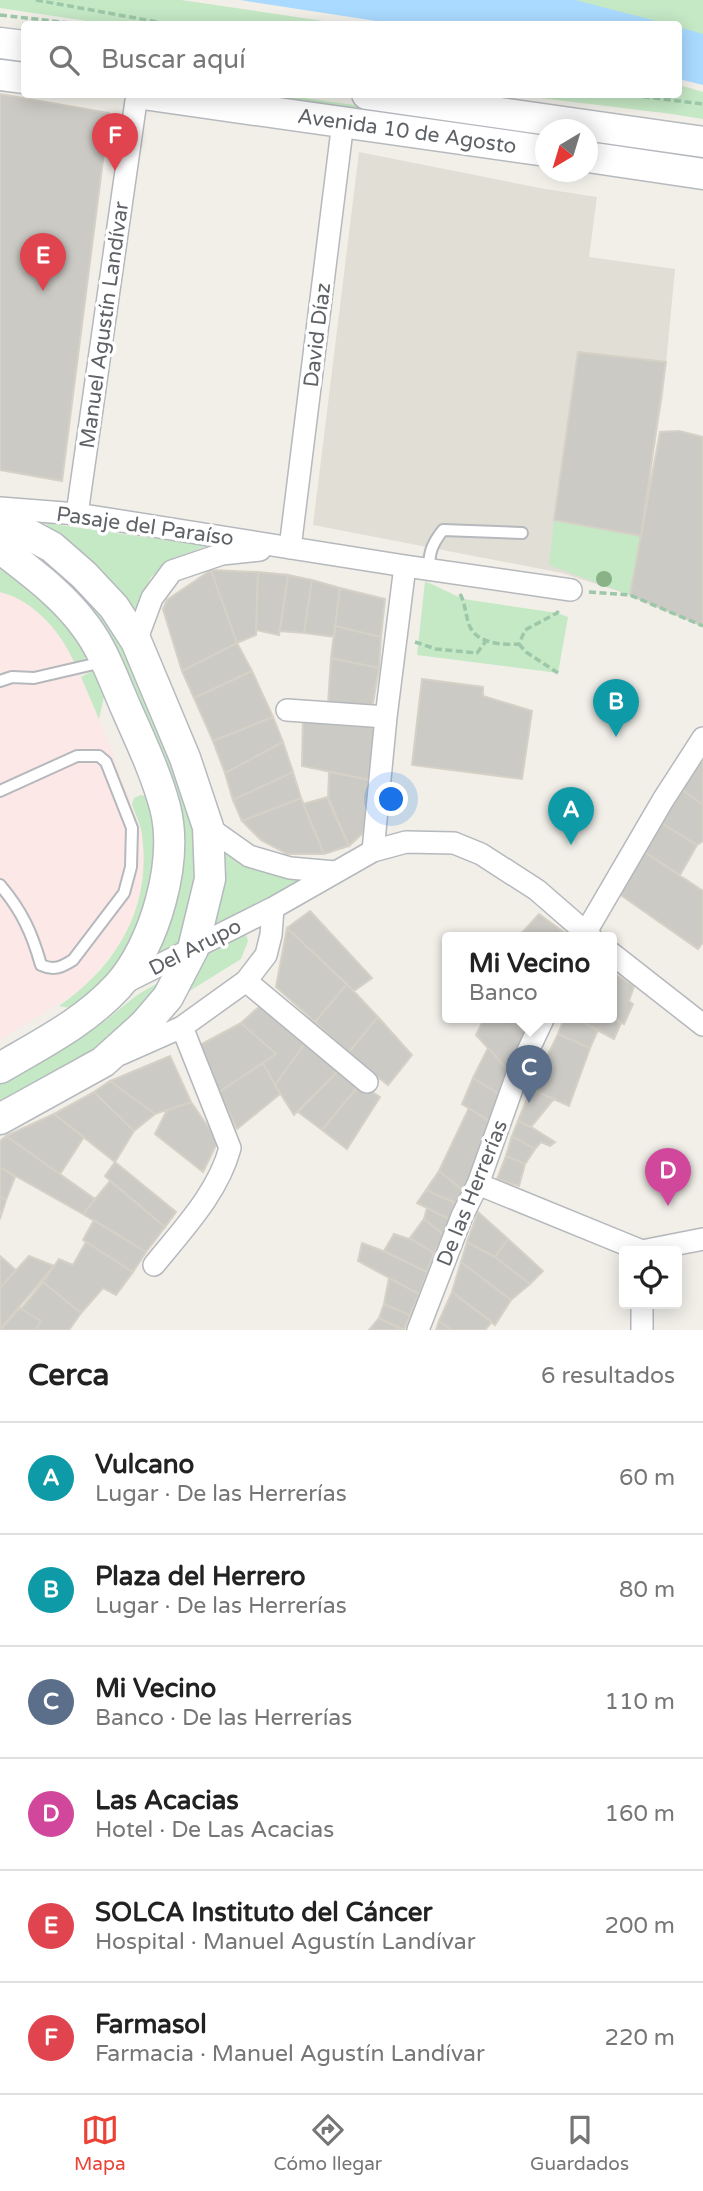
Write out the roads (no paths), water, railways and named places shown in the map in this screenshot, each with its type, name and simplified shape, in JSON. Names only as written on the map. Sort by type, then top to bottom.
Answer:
[{"type":"main road","points":[[0,43],[21,46]]},
{"type":"main road","points":[[0,75],[21,78]]},
{"type":"main road","name":"Avenida 10 de Agosto","points":[[172,98],[535,150]]},
{"type":"main road","name":"Avenida 10 de Agosto","points":[[396,98],[703,142]]},
{"type":"main road","points":[[598,159],[703,174]]},
{"type":"main road","points":[[0,519],[52,547],[84,575],[114,607],[136,640],[185,758],[208,827],[210,879],[193,950],[168,997],[144,1026],[103,1062],[0,1119]]},
{"type":"main road","points":[[0,548],[58,595],[87,628],[105,661],[149,761],[166,809],[168,845],[165,890],[150,932],[132,967],[117,986],[75,1024],[0,1068]]},
{"type":"street","name":"Manuel Agustín Landívar","points":[[77,514],[136,98]]},
{"type":"street","name":"David Díaz","points":[[290,548],[343,122]]},
{"type":"street","name":"Pasaje del Paraíso","points":[[0,508],[77,514],[571,590]]},
{"type":"street","name":"Pasaje del Paraíso","points":[[136,640],[152,598],[172,571],[222,554],[290,548]]},
{"type":"street","points":[[373,850],[405,566]]},
{"type":"street","points":[[287,710],[386,717]]},
{"type":"street","points":[[588,932],[663,800],[703,738]]},
{"type":"street","points":[[208,827],[249,856],[290,868],[335,872]]},
{"type":"street","name":"Del Arupo","points":[[117,986],[273,908],[373,850],[406,842],[454,843],[481,854],[537,890],[583,932]]},
{"type":"street","name":"Del Arupo","points":[[103,1062],[182,1027],[246,981],[266,955],[273,908]]},
{"type":"street","points":[[617,958],[703,1025]]},
{"type":"street","points":[[246,981],[367,1082]]},
{"type":"street","name":"De las Herrerías","points":[[418,1330],[478,1184],[518,1072],[541,1023]]},
{"type":"street","points":[[155,1265],[216,1184],[230,1148],[182,1027]]},
{"type":"street","points":[[478,1184],[630,1246]]},
{"type":"street","points":[[667,1246],[703,1239]]},
{"type":"street","points":[[642,1309],[642,1330]]},
{"type":"lane","points":[[438,571],[429,556],[432,544],[443,530],[522,533]]},
{"type":"lane","points":[[0,681],[12,677],[34,678],[105,661]]},
{"type":"lane","points":[[0,792],[77,756],[99,756],[106,762],[132,828],[131,867],[124,893],[73,960],[63,967],[49,969],[41,965],[33,934],[0,885]]},
{"type":"water","points":[[240,0],[575,0],[656,21],[376,21]]},
{"type":"water","points":[[682,28],[703,34],[703,85],[682,80]]},
{"type":"place","name":"Farmasol","points":[[115,171]]},
{"type":"place","name":"SOLCA Instituto del Cáncer","points":[[43,291]]},
{"type":"place","name":"Plaza del Herrero","points":[[616,737]]},
{"type":"place","name":"Vulcano","points":[[571,845]]},
{"type":"place","name":"Mi Vecino","points":[[529,1103]]},
{"type":"place","name":"Las Acacias","points":[[668,1206]]}]
